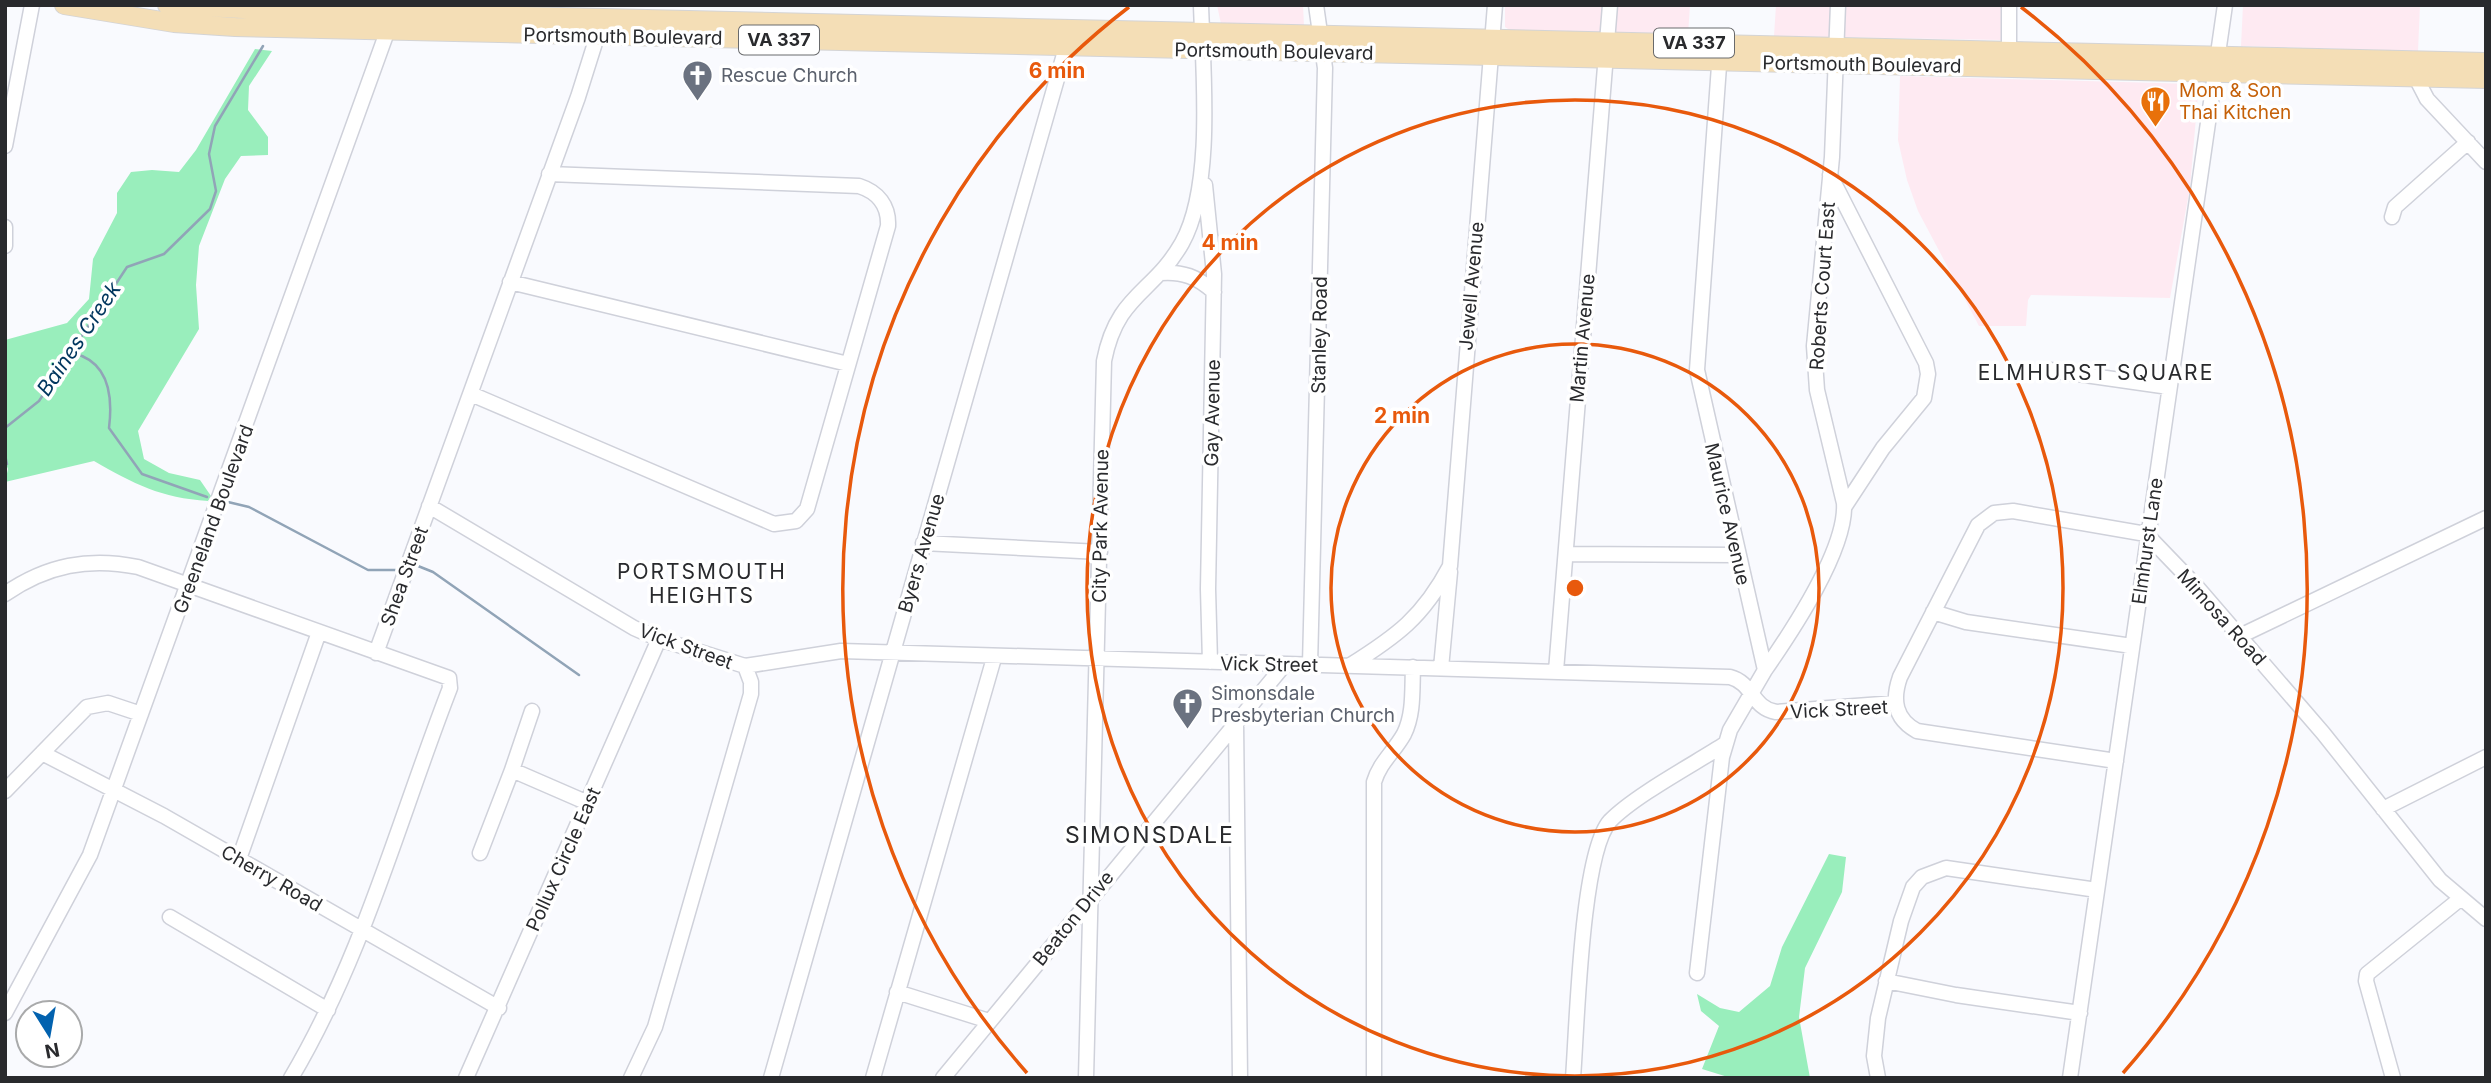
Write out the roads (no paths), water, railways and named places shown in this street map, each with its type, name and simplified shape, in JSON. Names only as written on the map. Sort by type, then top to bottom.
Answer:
[{"type":"main road","name":"Portsmouth Boulevard","points":[[64,5],[132,11],[174,23],[235,27],[391,22],[596,26],[2217,64],[2417,78],[2486,79]]},
{"type":"main road","name":"Portsmouth Boulevard","points":[[167,5],[391,22],[476,10],[596,26]]},
{"type":"main road","name":"Portsmouth Boulevard","points":[[2217,64],[2403,60],[2486,62]]},
{"type":"street","points":[[5,146],[32,5]]},
{"type":"street","name":"City Park Avenue","points":[[1086,1078],[1104,361],[1107,344],[1119,314],[1160,273],[1190,228],[1200,193],[1201,5]]},
{"type":"street","name":"Stanley Road","points":[[1310,665],[1325,68],[1316,5]]},
{"type":"street","name":"Jewell Avenue","points":[[1441,668],[1494,5]]},
{"type":"street","name":"Martin Avenue","points":[[1556,671],[1610,5]]},
{"type":"street","name":"Roberts Court East","points":[[1765,670],[1787,638],[1838,545],[1845,506],[1814,369],[1821,252],[1830,175],[1838,5]]},
{"type":"street","points":[[2009,5],[2012,59]]},
{"type":"street","name":"Elmhurst Lane","points":[[2070,1078],[2225,5]]},
{"type":"street","name":"Greeneland Boulevard","points":[[5,1013],[77,884],[115,790],[391,22]]},
{"type":"street","name":"Shea Street","points":[[376,653],[584,81],[596,26]]},
{"type":"street","name":"Byers Avenue","points":[[771,1078],[1069,38]]},
{"type":"street","name":"Maurice Avenue","points":[[1720,52],[1697,370],[1765,670]]},
{"type":"street","points":[[2403,60],[2417,78],[2423,94],[2486,162]]},
{"type":"street","points":[[2392,217],[2395,207],[2468,142]]},
{"type":"street","name":"Gay Avenue","points":[[1201,164],[1209,217],[1214,292],[1208,589],[1210,663]]},
{"type":"street","points":[[471,394],[774,524],[796,521],[808,505],[886,232],[888,220],[883,202],[876,194],[859,186],[549,174]]},
{"type":"street","points":[[1830,175],[1926,363],[1928,374],[1924,398],[1917,410],[1883,448],[1845,506]]},
{"type":"street","points":[[5,227],[5,246]]},
{"type":"street","points":[[1160,273],[1173,272],[1195,278],[1214,292]]},
{"type":"street","points":[[510,282],[848,365]]},
{"type":"street","points":[[2050,370],[2169,387]]},
{"type":"street","name":"Vick Street","points":[[429,506],[634,628],[659,639],[746,666],[818,653],[1098,657],[1210,663],[1730,677],[1741,680],[1751,691],[1756,703],[1765,710],[1776,712],[1895,703],[1903,721],[1917,731],[2116,761]]},
{"type":"street","name":"Mimosa Road","points":[[1895,703],[1900,677],[1978,525],[1994,513],[2013,511],[2139,530],[2149,537],[2240,636],[2459,899],[2486,919]]},
{"type":"street","points":[[2240,636],[2486,518]]},
{"type":"street","points":[[923,543],[1100,552]]},
{"type":"street","points":[[1566,554],[1737,555]]},
{"type":"street","points":[[5,594],[39,574],[88,562],[138,567],[376,653],[445,674],[450,683],[362,930],[328,1010],[290,1078]]},
{"type":"street","name":"Jewell Avenue","points":[[1349,666],[1408,627],[1434,597],[1450,566]]},
{"type":"street","points":[[1933,612],[1966,622],[2132,646]]},
{"type":"street","points":[[239,859],[318,632]]},
{"type":"street","name":"Pollux Circle East","points":[[466,1078],[659,639]]},
{"type":"street","points":[[873,1078],[994,657]]},
{"type":"street","name":"Beaton Drive","points":[[943,1078],[1091,895],[1285,664]]},
{"type":"street","points":[[631,1078],[655,1027],[751,694],[746,666]]},
{"type":"street","points":[[1374,1078],[1374,782],[1378,770],[1398,744],[1410,718],[1413,667]]},
{"type":"street","points":[[1697,973],[1725,744],[1751,691],[1765,670]]},
{"type":"street","points":[[5,792],[93,704],[108,703],[141,714]]},
{"type":"street","points":[[480,853],[532,711]]},
{"type":"street","points":[[1236,722],[1240,1078]]},
{"type":"street","points":[[1573,1078],[1587,899],[1599,838],[1620,812],[1725,744]]},
{"type":"street","name":"Cherry Road","points":[[43,752],[239,859],[499,1008]]},
{"type":"street","points":[[2383,809],[2486,757]]},
{"type":"street","points":[[512,770],[588,803]]},
{"type":"street","points":[[1878,1078],[1874,1068],[1874,1045],[1901,921],[1913,887],[1930,872],[1947,868],[2097,890]]},
{"type":"street","points":[[2393,1078],[2366,981],[2367,974],[2459,899]]},
{"type":"street","points":[[170,917],[328,1010]]},
{"type":"street","points":[[1886,981],[1956,995],[2080,1013]]},
{"type":"street","points":[[897,992],[989,1021]]},
{"type":"waterway","name":"Baines Creek","points":[[5,428],[39,401],[127,267],[164,254],[210,209],[216,191],[209,154],[215,126],[263,46]]},
{"type":"waterway","points":[[72,353],[84,357],[101,372],[109,392],[109,428],[142,474],[207,497]]},
{"type":"waterway","name":"Baines Creek","points":[[5,455],[7,464]]},
{"type":"waterway","points":[[228,502],[249,507],[368,570],[396,570]]},
{"type":"waterway","points":[[418,566],[433,572],[579,675]]},
{"type":"place","name":"Rescue Church","points":[[698,102]]},
{"type":"place","name":"Mom & Son Thai Kitchen","points":[[2156,128]]},
{"type":"place","name":"Simonsdale Presbyterian Church","points":[[1188,731]]},
{"type":"district","name":"ELMHURST SQUARE","points":[[2096,373]]},
{"type":"district","name":"PORTSMOUTH HEIGHTS","points":[[702,584]]},
{"type":"district","name":"SIMONSDALE","points":[[1150,835]]}]
